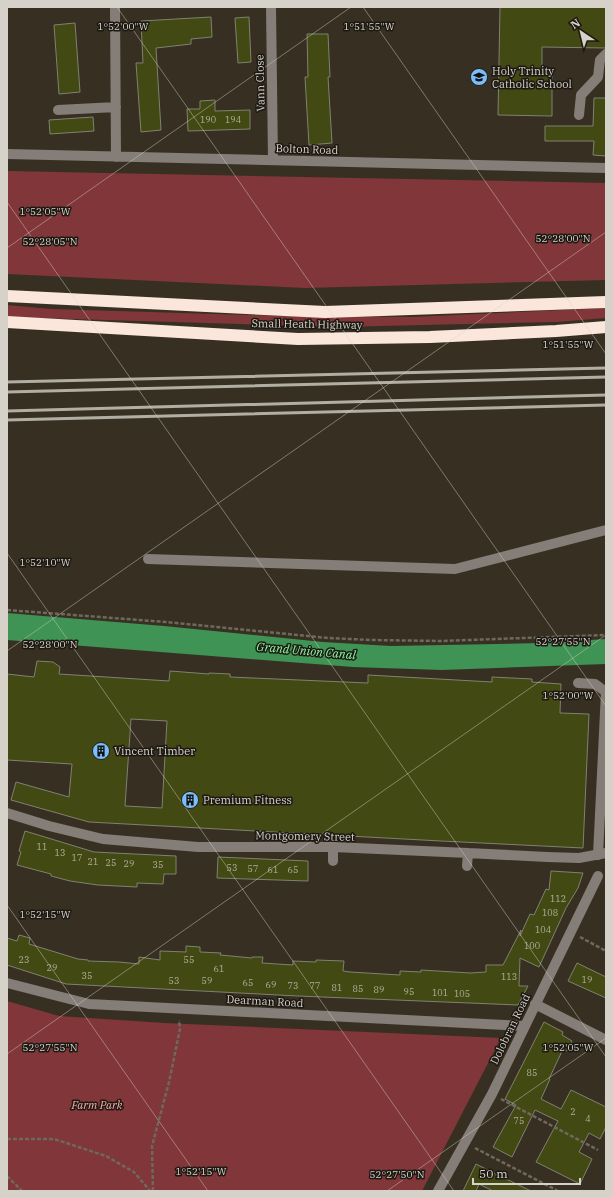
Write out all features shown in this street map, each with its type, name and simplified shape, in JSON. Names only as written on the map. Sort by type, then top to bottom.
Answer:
[{"type":"highway","name":"Small Heath Highway","points":[[7,296],[325,312],[606,302]]},
{"type":"highway","name":"Small Heath Highway","points":[[7,322],[298,339],[430,337],[556,332],[606,328]]},
{"type":"street","points":[[115,7],[116,157]]},
{"type":"street","name":"Vann Close","points":[[271,7],[273,160]]},
{"type":"street","points":[[579,115],[581,95],[598,77],[600,60],[606,54]]},
{"type":"street","points":[[58,110],[116,107]]},
{"type":"street","name":"Bolton Road","points":[[7,154],[606,168]]},
{"type":"street","points":[[148,559],[455,569],[606,530]]},
{"type":"street","points":[[578,683],[594,684],[606,692],[602,854]]},
{"type":"street","name":"Montgomery Street","points":[[7,813],[49,826],[103,839],[198,847],[332,847],[579,858],[602,854]]},
{"type":"street","points":[[332,847],[333,861]]},
{"type":"street","points":[[467,866],[468,853]]},
{"type":"street","name":"Dolobran Road","points":[[438,1191],[492,1094],[598,876]]},
{"type":"street","name":"Dearman Road","points":[[7,983],[89,1004],[524,1026]]},
{"type":"street","points":[[535,1004],[606,1040]]},
{"type":"path","points":[[7,610],[166,622],[350,639],[441,641],[606,635]]},
{"type":"path","points":[[572,932],[606,951]]},
{"type":"path","points":[[152,1191],[152,1146],[180,1029],[178,1008]]},
{"type":"path","points":[[492,1094],[598,1150]]},
{"type":"path","points":[[7,1139],[54,1139],[106,1156],[134,1172],[152,1191]]},
{"type":"path","points":[[465,1142],[558,1191]]},
{"type":"path","points":[[7,1176],[22,1191]]},
{"type":"green space","points":[[7,171],[606,183],[606,280],[305,288],[7,274]]},
{"type":"green space","points":[[7,305],[51,309],[285,316],[412,317],[606,308],[606,318],[557,322],[337,327],[7,317]]},
{"type":"green space","name":"Farm Park","points":[[7,1001],[59,1016],[164,1023],[501,1038],[422,1191],[7,1191]]},
{"type":"water","name":"Grand Union Canal","points":[[7,613],[164,626],[323,642],[391,646],[542,643],[606,639],[606,664],[442,670],[353,667],[7,640]]},
{"type":"building","points":[[500,7],[606,7],[606,48],[542,47],[542,73],[552,73],[552,116],[498,115]]},
{"type":"building","points":[[211,17],[212,37],[191,39],[191,44],[156,48],[161,130],[141,132],[136,63],[143,63],[141,21]]},
{"type":"building","points":[[249,17],[251,62],[238,63],[235,18]]},
{"type":"building","points":[[75,23],[80,92],[59,94],[54,25]]},
{"type":"building","points":[[307,34],[328,34],[330,77],[328,77],[332,143],[309,145],[305,77],[308,77]]},
{"type":"building","points":[[594,98],[606,98],[606,156],[593,155],[594,141],[545,141],[545,126],[593,126]]},
{"type":"building","points":[[215,100],[215,111],[250,110],[250,129],[188,131],[187,109],[200,109],[200,101]]},
{"type":"building","points":[[93,117],[94,131],[50,134],[49,120]]},
{"type":"building","points":[[37,661],[53,662],[60,667],[59,674],[169,681],[170,671],[230,674],[230,677],[368,683],[368,675],[492,682],[492,677],[532,679],[532,682],[561,684],[560,713],[589,714],[583,848],[89,822],[11,800],[16,782],[69,797],[72,764],[7,760],[7,674],[34,677]],"holes":[[[131,719],[167,721],[162,808],[125,806]]]},
{"type":"building","points":[[25,831],[94,852],[176,856],[176,874],[164,874],[163,884],[137,883],[137,887],[98,885],[70,881],[51,876],[51,874],[17,865],[21,852],[19,851]]},
{"type":"building","points":[[218,857],[308,861],[308,881],[217,878]]},
{"type":"building","points":[[551,871],[583,873],[578,888],[566,908],[539,967],[520,958],[519,986],[528,986],[518,1005],[298,996],[66,984],[7,965],[7,938],[17,941],[19,935],[30,938],[29,944],[88,961],[139,964],[139,957],[160,960],[160,951],[186,952],[186,946],[200,947],[200,952],[221,953],[220,955],[252,958],[263,957],[262,963],[293,965],[293,961],[344,961],[343,971],[350,972],[400,975],[400,971],[421,972],[421,970],[470,973],[486,972],[486,965],[503,965],[521,930],[520,936],[530,914],[534,915],[546,889],[549,890]]},
{"type":"building","points":[[577,963],[606,977],[606,998],[568,981]]},
{"type":"building","points":[[544,1022],[563,1032],[562,1035],[572,1041],[567,1051],[563,1049],[541,1099],[561,1109],[571,1090],[606,1107],[606,1127],[600,1139],[589,1133],[579,1152],[592,1159],[580,1184],[536,1162],[558,1121],[535,1110],[512,1157],[493,1147],[516,1105],[505,1099]]},
{"type":"building","points":[[476,1164],[531,1191],[493,1191],[479,1184],[476,1191],[463,1191]]},
{"type":"railway","points":[[7,382],[606,368]]},
{"type":"railway","points":[[7,392],[606,377]]},
{"type":"railway","points":[[7,411],[606,395]]},
{"type":"railway","points":[[7,420],[606,405]]},
{"type":"place","name":"Holy Trinity Catholic School","points":[[479,77]]},
{"type":"place","name":"Vincent Timber","points":[[101,751]]},
{"type":"place","name":"Premium Fitness","points":[[190,800]]}]
